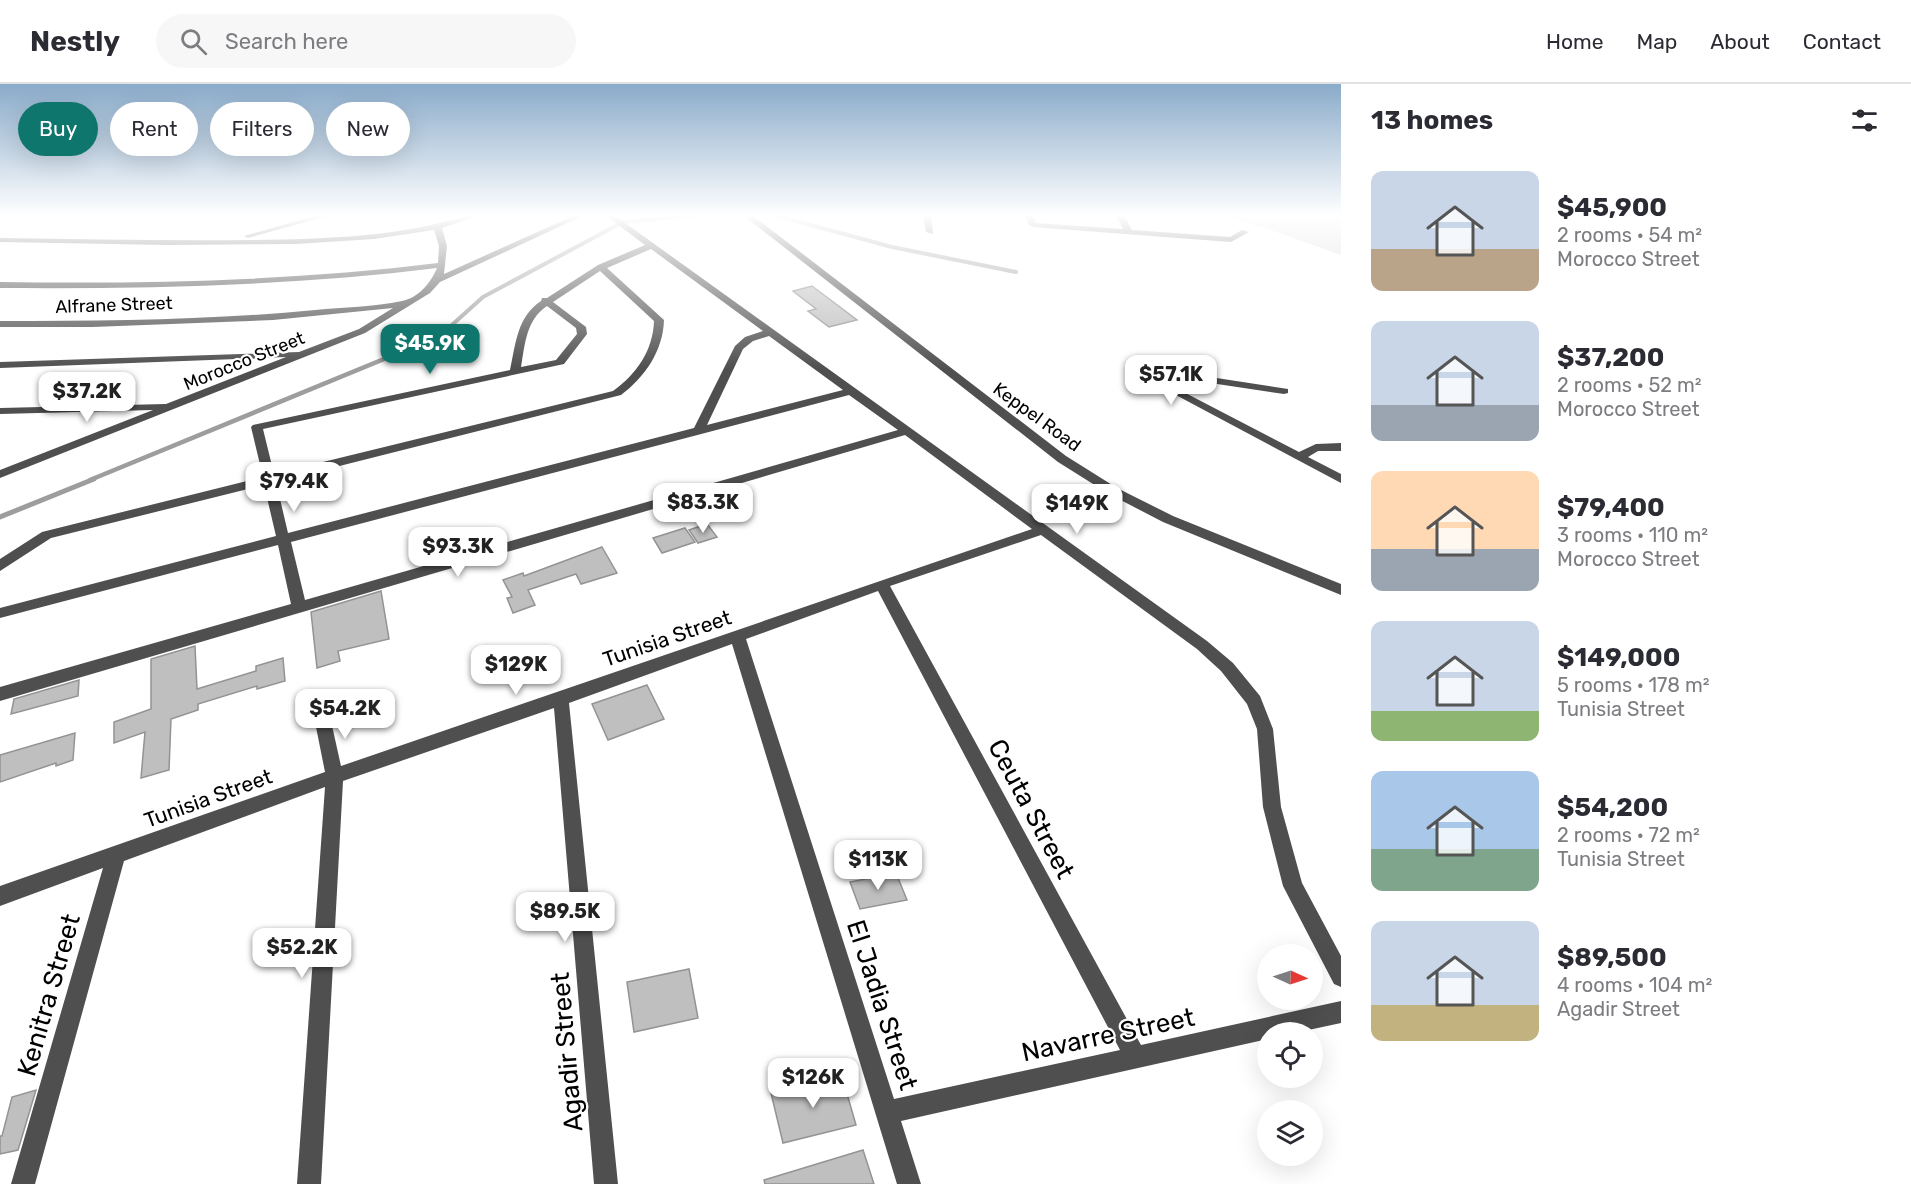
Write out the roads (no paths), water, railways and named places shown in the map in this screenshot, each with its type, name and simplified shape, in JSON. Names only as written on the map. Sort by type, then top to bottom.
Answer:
[{"type":"street","points":[[0,285],[78,286],[270,282],[360,276],[432,266]]},
{"type":"street","points":[[437,280],[442,266]]},
{"type":"street","name":"Morocco Street","points":[[0,474],[362,331],[427,291],[437,280],[467,266]]},
{"type":"street","points":[[679,266],[1202,645],[1227,667],[1254,701],[1265,729],[1272,807],[1293,886],[1341,977]]},
{"type":"street","name":"Keppel Road","points":[[813,266],[1062,459],[1113,491],[1168,519],[1341,590]]},
{"type":"street","points":[[0,566],[47,535],[618,393],[629,386],[655,347],[660,330],[659,320],[602,267],[545,300],[534,310],[524,326],[515,371]]},
{"type":"street","points":[[299,608],[257,427],[560,362],[582,334],[581,327],[545,300]]},
{"type":"street","name":"Alfrane Street","points":[[0,324],[92,324],[273,317],[408,303]]},
{"type":"street","points":[[699,430],[739,348],[749,339],[770,332]]},
{"type":"street","points":[[0,365],[307,353]]},
{"type":"street","points":[[1284,391],[1184,376],[1165,378],[1164,386],[1341,479]]},
{"type":"street","points":[[0,613],[851,390]]},
{"type":"street","points":[[0,411],[174,406]]},
{"type":"street","points":[[0,694],[907,431]]},
{"type":"street","points":[[1298,457],[1316,448],[1341,447]]},
{"type":"street","name":"Tunisia Street","points":[[0,896],[335,776],[738,637],[882,584],[1043,530]]},
{"type":"street","name":"Ceuta Street","points":[[882,584],[1136,1058]]},
{"type":"street","name":"El Jadia Street","points":[[738,637],[909,1184]]},
{"type":"street","name":"Agadir Street","points":[[561,699],[606,1184]]},
{"type":"street","points":[[309,1184],[335,776],[321,712]]},
{"type":"street","name":"Kenitra Street","points":[[23,1184],[116,855]]},
{"type":"street","name":"Navarre Street","points":[[888,1112],[1341,1012]]},
{"type":"waterway","points":[[443,333],[483,297],[540,266]]},
{"type":"waterway","points":[[988,266],[1016,272]]},
{"type":"waterway","points":[[90,480],[443,333]]},
{"type":"waterway","points":[[0,517],[94,479]]}]
